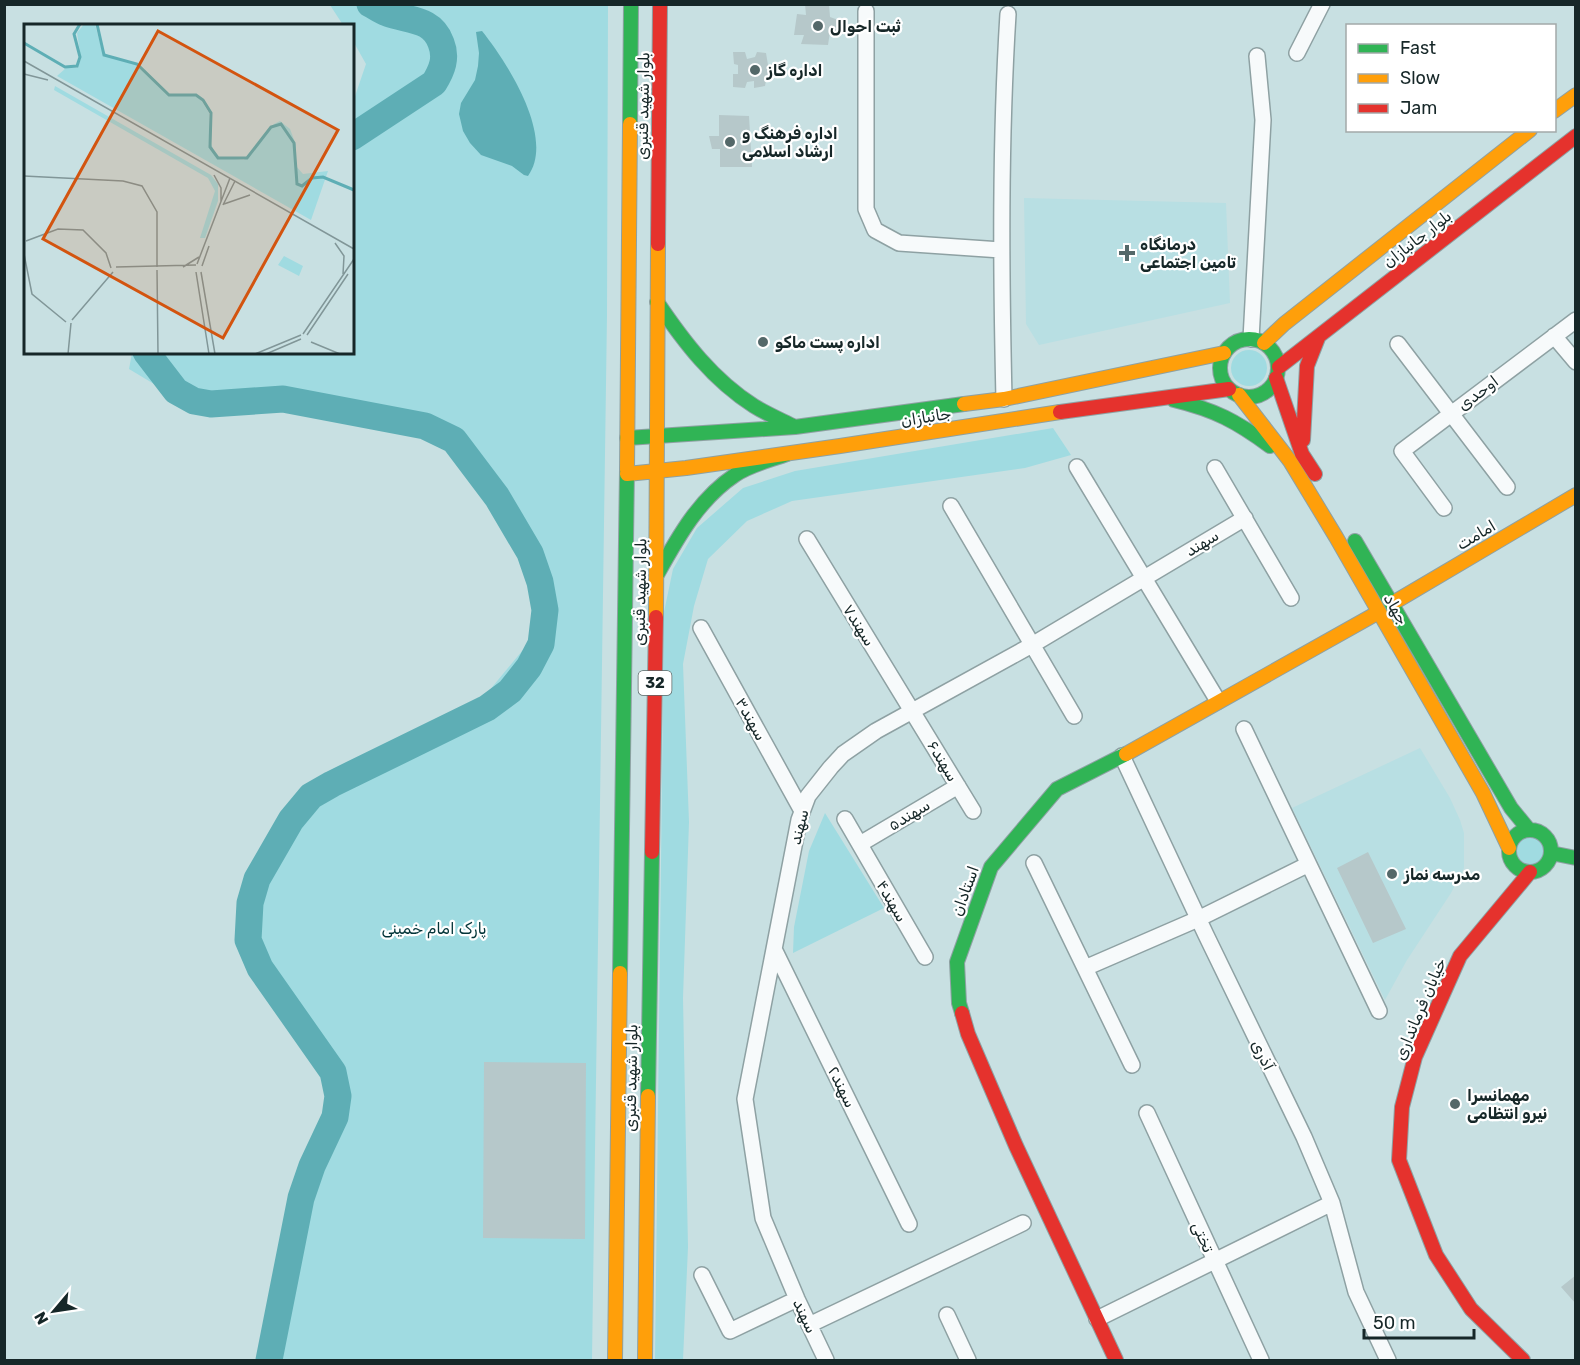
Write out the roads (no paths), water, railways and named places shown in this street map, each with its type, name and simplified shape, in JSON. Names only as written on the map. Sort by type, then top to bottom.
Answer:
[{"type":"main road","name":"بلوار شهید قنبری","points":[[631,4],[627,474],[632,1127],[645,1360]]},
{"type":"main road","name":"بلوار شهید قنبری","points":[[615,1360],[632,1127],[657,575],[660,4]]},
{"type":"main road","points":[[1556,109],[1575,95]]},
{"type":"main road","name":"بلوار جانبازان","points":[[1257,341],[1284,324],[1527,132]]},
{"type":"main road","name":"بلوار جانبازان","points":[[1277,373],[1319,337],[1575,135]]},
{"type":"main road","points":[[657,302],[687,347],[716,378],[747,402],[795,427]]},
{"type":"main road","points":[[1158,396],[1200,406],[1237,422],[1296,457],[1307,366],[1319,337]]},
{"type":"main road","points":[[1240,340],[1257,341],[1272,349],[1276,357],[1277,373],[1268,390],[1261,394],[1254,396],[1234,392],[1225,383],[1221,368],[1224,353],[1240,340]]},
{"type":"main road","name":"جانبازان","points":[[627,438],[795,427],[1004,399],[1224,353]]},
{"type":"main road","name":"جهاد","points":[[1277,373],[1296,457],[1378,612],[1483,793],[1509,848]]},
{"type":"main road","name":"جانبازان","points":[[627,474],[822,451],[1158,396],[1234,392]]},
{"type":"main road","name":"جهاد","points":[[1234,392],[1321,484]]},
{"type":"main road","points":[[821,424],[812,434],[814,441],[822,451]]},
{"type":"main road","points":[[657,575],[685,525],[710,497],[736,474],[787,454]]},
{"type":"main road","name":"امامت","points":[[1393,603],[1575,495]]},
{"type":"main road","name":"جهاد","points":[[1351,534],[1511,808],[1529,830]]},
{"type":"main road","name":"استادان","points":[[1116,1360],[1016,1146],[968,1034],[959,1003],[957,962],[991,867],[1056,789],[1122,756],[1378,612]]},
{"type":"main road","points":[[1529,830],[1542,834],[1550,846],[1551,853],[1547,864],[1537,871],[1530,872],[1517,868],[1509,855],[1509,848],[1516,835],[1529,830]]},
{"type":"main road","points":[[1551,853],[1575,858]]},
{"type":"main road","name":"خیابان فرمانداری","points":[[1523,1360],[1471,1309],[1436,1255],[1399,1160],[1402,1107],[1415,1057],[1460,956],[1530,872]]},
{"type":"street","points":[[1297,53],[1322,4]]},
{"type":"street","points":[[866,11],[866,209],[875,230],[899,243],[1001,250]]},
{"type":"street","points":[[1004,399],[1001,250],[1008,14]]},
{"type":"street","points":[[1257,56],[1263,120],[1257,341]]},
{"type":"street","name":"اوحدی","points":[[1444,508],[1402,451],[1575,320]]},
{"type":"street","points":[[1554,336],[1575,362]]},
{"type":"street","points":[[1398,344],[1507,487]]},
{"type":"street","points":[[1077,467],[1218,701]]},
{"type":"street","points":[[1215,468],[1291,598]]},
{"type":"street","points":[[951,507],[1074,716]]},
{"type":"street","name":"سهند","points":[[826,1360],[763,1218],[745,1100],[802,811],[808,796],[843,754],[876,731],[1032,645],[1245,518]]},
{"type":"street","name":"سهند۷","points":[[807,539],[913,711]]},
{"type":"street","name":"سهند۳","points":[[701,628],[802,811]]},
{"type":"street","name":"سهند۶","points":[[913,711],[973,811]]},
{"type":"street","points":[[1244,729],[1307,865],[1379,1011]]},
{"type":"street","name":"آذری","points":[[1122,756],[1304,1137],[1332,1203],[1356,1293],[1388,1360]]},
{"type":"street","name":"سهند۵","points":[[860,844],[958,786]]},
{"type":"street","name":"سهند۴","points":[[845,819],[925,957]]},
{"type":"street","points":[[1034,863],[1132,1065]]},
{"type":"street","points":[[1085,968],[1198,919],[1307,865]]},
{"type":"street","name":"سهند۲","points":[[775,951],[909,1224]]},
{"type":"street","name":"تختی","points":[[1147,1113],[1261,1360]]},
{"type":"street","points":[[1097,1319],[1332,1203]]},
{"type":"street","points":[[809,1325],[1023,1223]]},
{"type":"street","points":[[702,1275],[730,1331],[797,1299]]},
{"type":"street","points":[[947,1315],[968,1360]]},
{"type":"waterway","points":[[354,136],[434,83],[444,59],[443,48],[432,29],[419,22],[385,12],[370,4]]},
{"type":"waterway","points":[[148,354],[176,391],[194,401],[211,404],[283,399],[425,426],[454,440],[497,497],[530,553],[540,582],[545,610],[541,644],[529,667],[510,691],[487,708],[311,796],[291,820],[257,879],[250,903],[248,940],[260,968],[333,1072],[338,1096],[335,1117],[312,1166],[301,1198],[269,1360]]},
{"type":"place","name":"ثبت احوال","points":[[818,26]]},
{"type":"place","name":"اداره گاز","points":[[755,70]]},
{"type":"place","name":"اداره فرهنگ و ارشاد اسلامی","points":[[730,142]]},
{"type":"place","name":"درمانگاه تامین اجتماعی","points":[[1127,253]]},
{"type":"place","name":"اداره پست ماکو","points":[[763,342]]},
{"type":"place","name":"مدرسه نماز","points":[[1392,874]]},
{"type":"place","name":"مهمانسرا نیرو انتظامی","points":[[1455,1104]]},
{"type":"park label","name":"پارک امام خمینی","points":[[434,928]]}]
